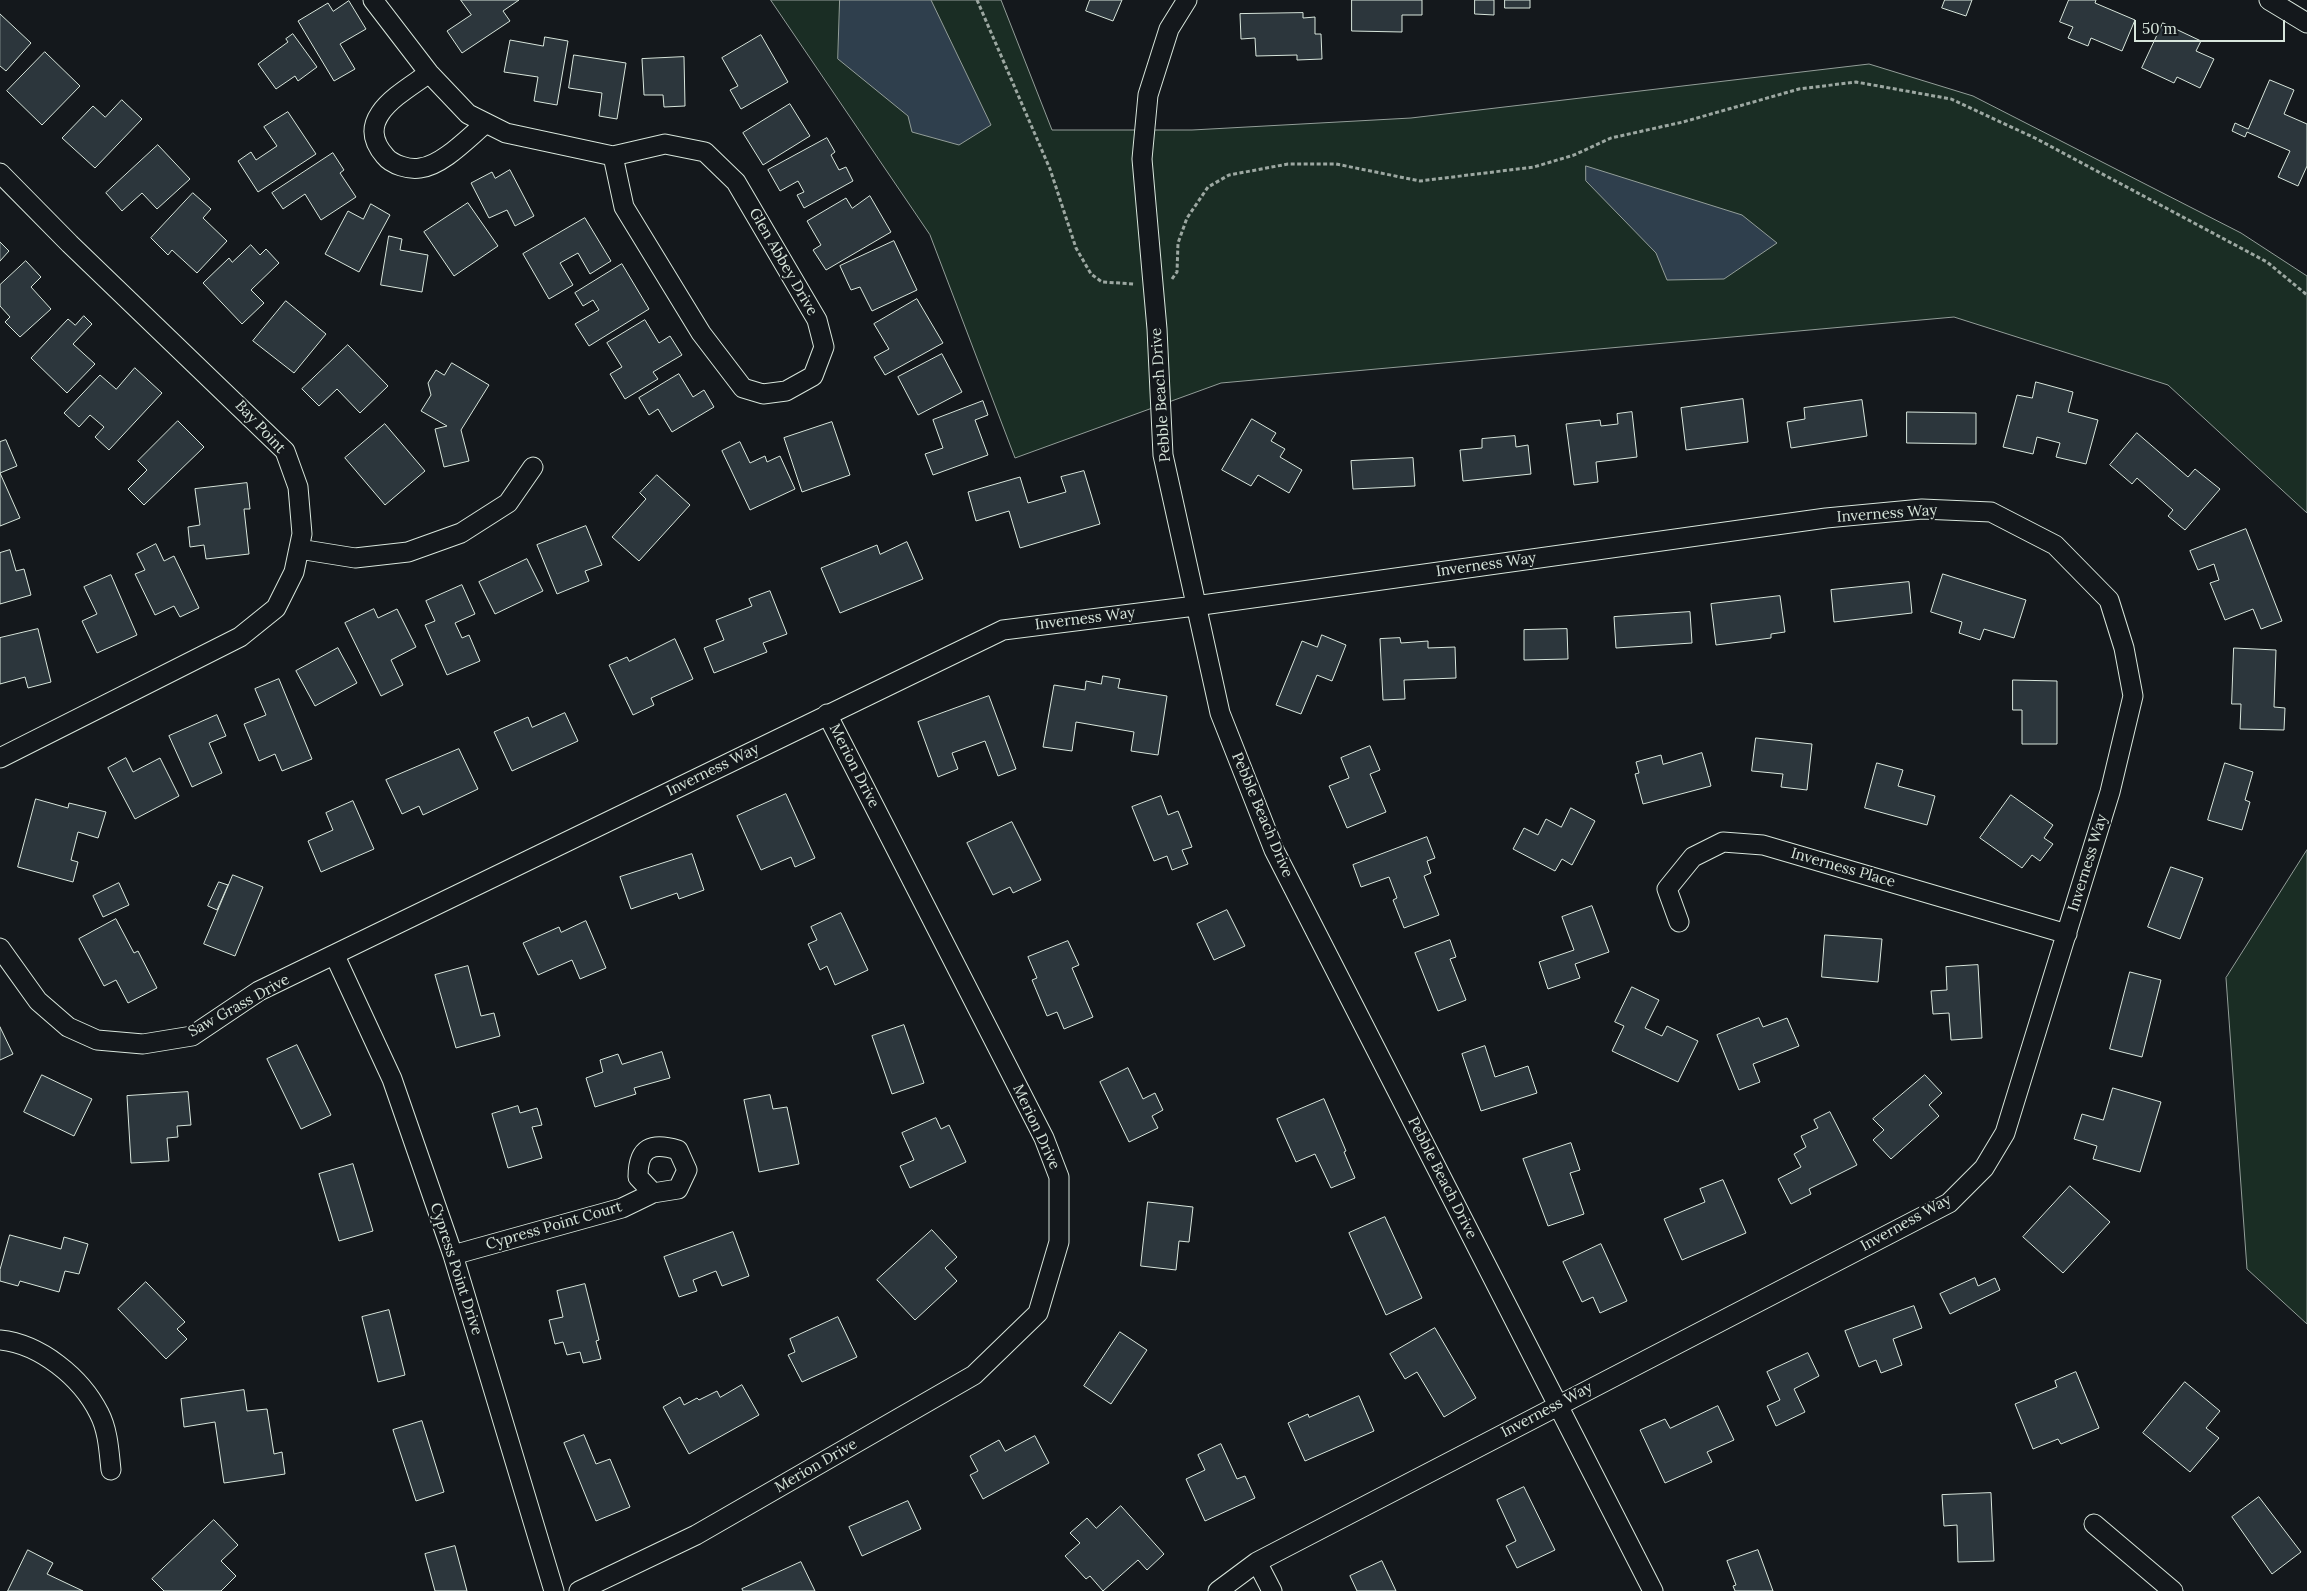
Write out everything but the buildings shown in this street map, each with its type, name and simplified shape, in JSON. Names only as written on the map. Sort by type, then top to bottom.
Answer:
[{"type":"street","name":"Glen Abbey Drive","points":[[373,0],[429,73],[468,114],[506,133],[613,156],[665,144],[705,152],[736,182],[817,320],[824,347],[813,376],[786,391],[763,394],[743,388],[701,333],[624,207],[613,156]]},
{"type":"street","name":"Pebble Beach Drive","points":[[1187,0],[1169,30],[1148,96],[1142,159],[1153,283],[1163,455],[1220,713],[1274,850],[1653,1591]]},
{"type":"street","points":[[2269,0],[2307,23]]},
{"type":"street","points":[[429,73],[385,106],[373,128],[375,141],[386,158],[402,166],[421,168],[441,160],[486,123]]},
{"type":"street","name":"Bay Point","points":[[0,173],[70,244],[285,450],[298,487],[302,534],[294,572],[276,608],[240,637],[0,758]]},
{"type":"street","points":[[299,550],[355,558],[408,552],[461,533],[508,503],[533,467]]},
{"type":"street","name":"Inverness Way","points":[[335,956],[827,714],[1003,630],[1195,606],[1826,518],[1922,510],[1992,512],[2055,546],[2109,600],[2124,648],[2133,696],[2110,792],[2005,1133],[1984,1168],[1949,1203],[1257,1562],[1218,1591]]},
{"type":"street","name":"Merion Drive","points":[[579,1591],[696,1535],[974,1375],[1038,1313],[1059,1242],[1059,1177],[1044,1138],[827,714]]},
{"type":"street","name":"Inverness Place","points":[[1679,922],[1667,889],[1693,858],[1723,842],[1764,845],[2067,934]]},
{"type":"street","name":"Saw Grass Drive","points":[[0,948],[38,1001],[68,1027],[97,1040],[143,1044],[192,1036],[259,991],[335,956]]},
{"type":"street","name":"Cypress Point Drive","points":[[335,956],[392,1079],[453,1255],[554,1591]]},
{"type":"street","name":"Cypress Point Court","points":[[453,1255],[622,1208],[653,1193]]},
{"type":"street","points":[[0,1340],[16,1342],[51,1360],[77,1381],[100,1414],[108,1439],[111,1470]]},
{"type":"street","points":[[2094,1524],[2173,1591]]},
{"type":"street","points":[[1257,1562],[1272,1591]]},
{"type":"path","points":[[977,0],[1050,169],[1076,248],[1091,274],[1102,282],[1116,284],[1169,283],[1177,272],[1178,242],[1187,218],[1208,187],[1229,174],[1288,164],[1336,164],[1420,181],[1534,167],[1574,155],[1611,138],[1683,122],[1799,89],[1856,82],[1951,99],[2035,138],[2266,262],[2307,295]]},
{"type":"green space","points":[[771,0],[1001,0],[1052,130],[1192,130],[1411,118],[1869,64],[1973,96],[2241,233],[2307,276],[2307,513],[2168,385],[1954,317],[1221,383],[1015,458],[930,235]]},
{"type":"green space","points":[[2307,850],[2307,1324],[2247,1269],[2226,978]]},
{"type":"water","points":[[840,0],[931,0],[991,125],[959,145],[912,132],[908,116],[838,59]]},
{"type":"water","points":[[1586,166],[1742,215],[1777,243],[1724,279],[1667,280],[1656,253],[1586,181]]}]
